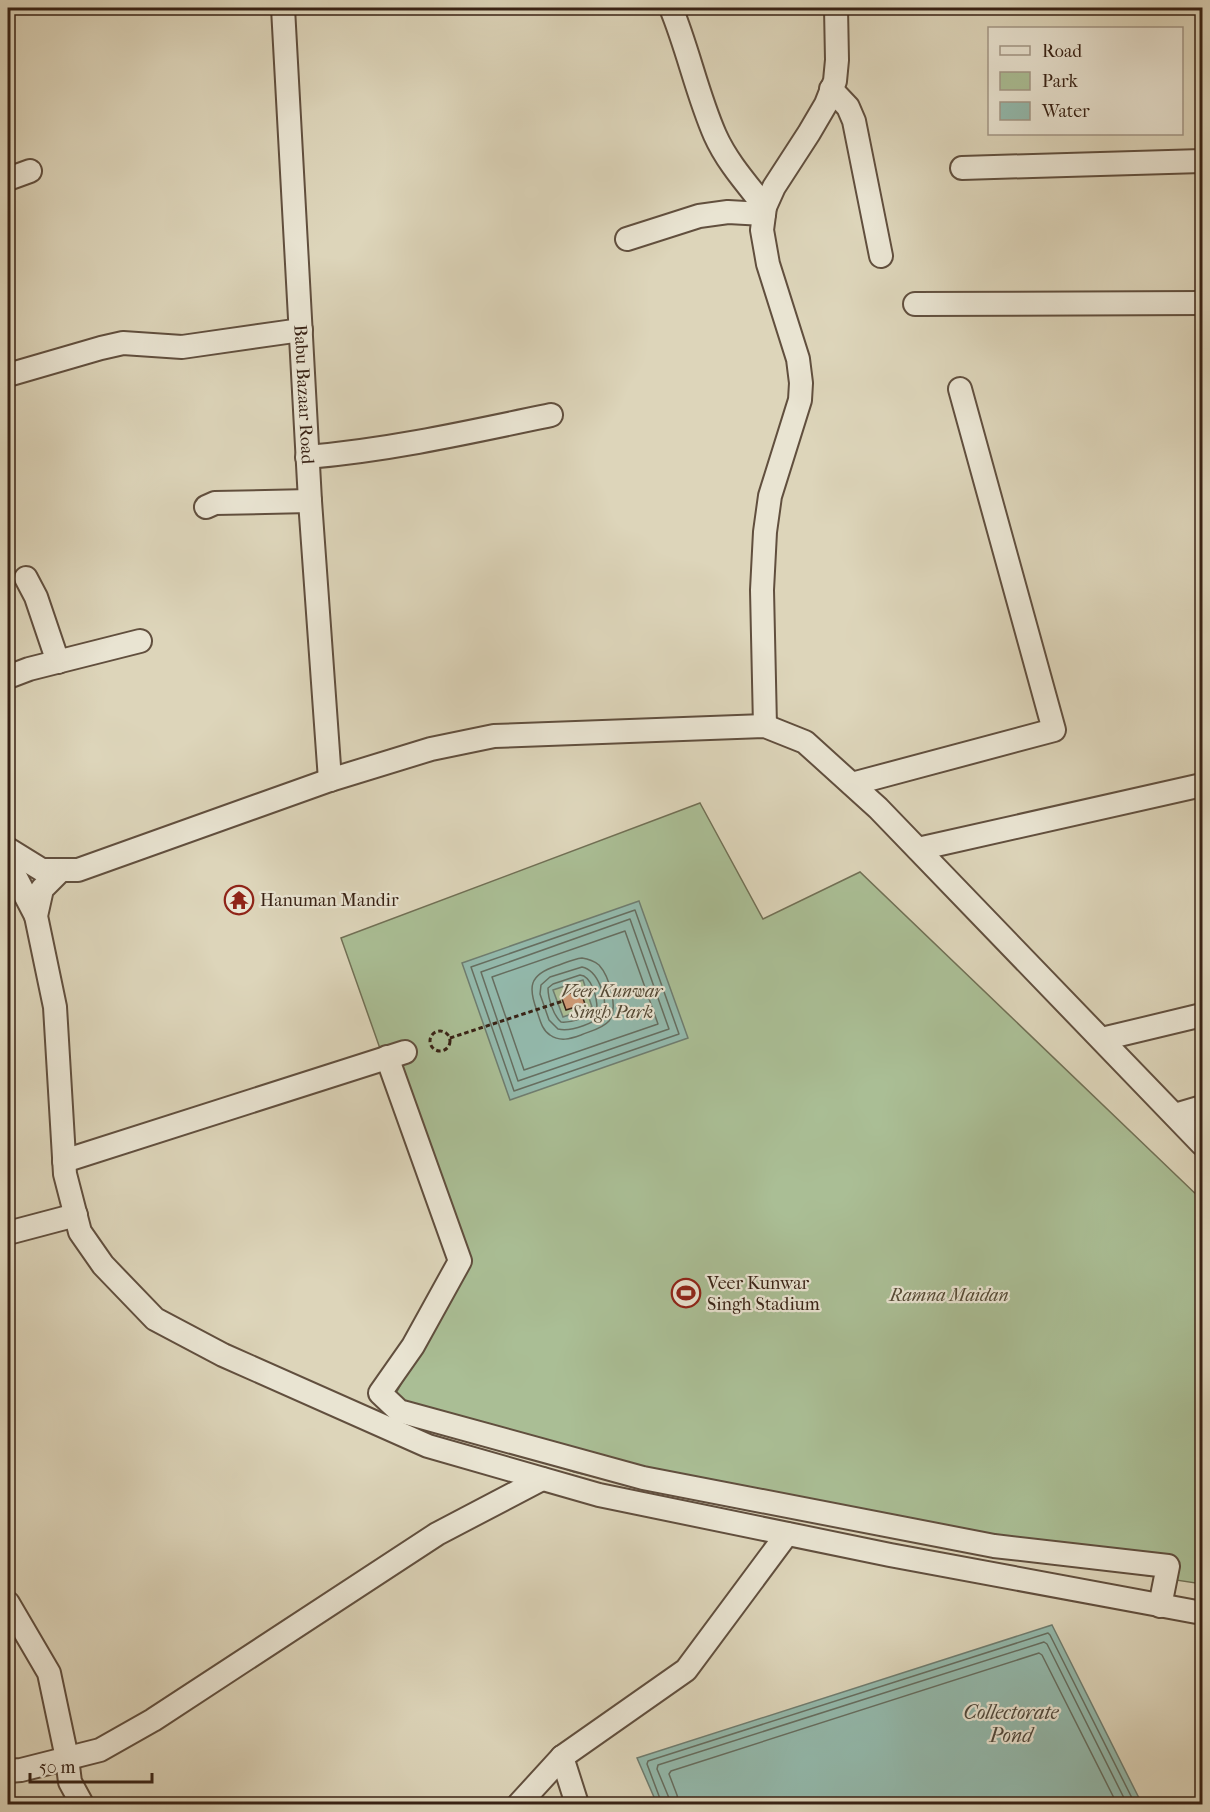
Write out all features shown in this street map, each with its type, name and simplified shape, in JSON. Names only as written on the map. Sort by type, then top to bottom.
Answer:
[{"type":"street","name":"Babu Bazaar Road","points":[[283,8],[307,458],[330,780]]},
{"type":"street","points":[[671,8],[715,135],[735,169],[765,210]]},
{"type":"street","points":[[765,726],[762,590],[765,532],[770,496],[800,400],[801,383],[798,359],[768,264],[762,230],[765,210],[774,187],[809,133],[835,81],[836,8]]},
{"type":"street","points":[[831,89],[848,107],[854,121],[881,255]]},
{"type":"street","points":[[962,168],[1203,161]]},
{"type":"street","points":[[8,179],[30,171]]},
{"type":"street","points":[[627,239],[699,216],[765,210]]},
{"type":"street","points":[[915,304],[1203,303]]},
{"type":"street","points":[[8,375],[101,348],[123,344],[182,347],[301,330]]},
{"type":"street","points":[[852,784],[1054,730],[960,389]]},
{"type":"street","points":[[307,458],[404,446],[551,416]]},
{"type":"street","points":[[206,507],[215,502],[310,501]]},
{"type":"street","points":[[26,578],[36,597],[58,662]]},
{"type":"street","points":[[8,677],[140,641]]},
{"type":"street","points":[[8,849],[42,870],[78,870],[330,780],[431,749],[494,736],[765,726],[805,742],[878,808],[1203,1144]]},
{"type":"street","points":[[918,849],[1203,785]]},
{"type":"street","points":[[8,862],[36,916],[55,1006],[65,1174],[80,1232],[103,1265],[155,1319],[223,1355],[428,1446],[599,1495],[787,1534],[1203,1613]]},
{"type":"street","points":[[36,916],[42,889],[61,870]]},
{"type":"street","points":[[1102,1039],[1203,1016]]},
{"type":"street","points":[[64,1161],[396,1055],[460,1261],[413,1346],[380,1393],[399,1411],[643,1478],[994,1546],[1168,1566],[1160,1606]]},
{"type":"street","points":[[1175,1115],[1203,1107]]},
{"type":"street","points":[[8,1233],[76,1215]]},
{"type":"street","points":[[8,1772],[100,1750],[153,1719],[436,1534],[542,1479]]},
{"type":"street","points":[[519,1804],[562,1757],[686,1670],[787,1534]]},
{"type":"street","points":[[8,1604],[49,1673],[70,1782],[82,1804]]},
{"type":"street","points":[[562,1757],[577,1804]]},
{"type":"street","points":[[60,1804],[70,1782]]},
{"type":"path","points":[[450,1038],[563,1001]]},
{"type":"path","points":[[442,1031],[450,1038],[450,1045],[446,1050],[440,1052],[432,1047],[431,1037],[436,1032],[442,1031]]},
{"type":"green space","name":"Ramna Maidan","points":[[700,803],[763,919],[860,872],[1202,1200],[1202,1584],[1011,1555],[714,1503],[574,1472],[389,1406],[453,1290],[443,1227],[341,938]]},
{"type":"water","points":[[639,901],[688,1038],[510,1100],[462,963]],"holes":[[[583,980],[592,1007],[563,1017],[553,990]]]},
{"type":"water","name":"Collectorate Pond","points":[[1052,1625],[1142,1804],[657,1804],[637,1758]]},
{"type":"building","points":[[580,990],[585,1004],[566,1010],[561,996]]},
{"type":"place","name":"Hanuman Mandir","points":[[239,900]]},
{"type":"place","name":"Veer Kunwar Singh Stadium","points":[[686,1293]]},
{"type":"park label","name":"Veer Kunwar Singh Park","points":[[612,1001]]}]
